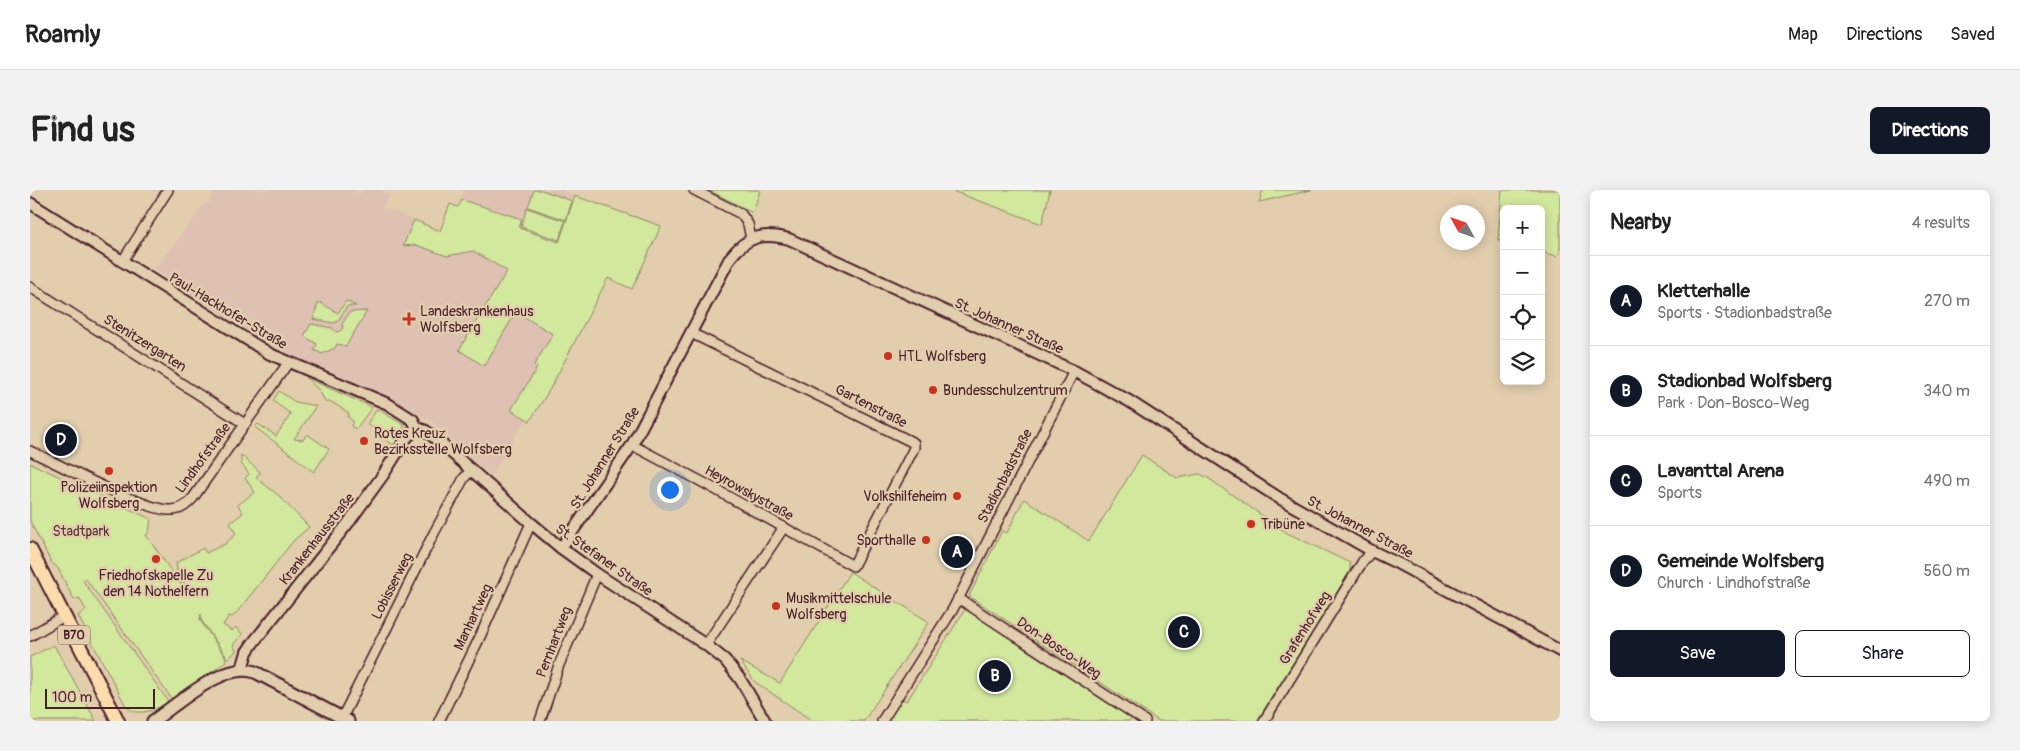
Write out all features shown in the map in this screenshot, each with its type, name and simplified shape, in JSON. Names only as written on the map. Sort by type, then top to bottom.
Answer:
[{"type":"main road","name":"B70","points":[[30,549],[118,721]]},
{"type":"main road","points":[[154,721],[220,675],[242,669],[257,673],[345,719]]},
{"type":"street","points":[[122,262],[168,190]]},
{"type":"street","points":[[694,190],[741,214],[748,224],[751,239]]},
{"type":"street","name":"Paul-Hackhofer-Straße","points":[[30,204],[270,354],[400,410],[413,420],[417,428]]},
{"type":"street","name":"St. Johanner Straße","points":[[561,548],[632,446],[730,258],[742,245],[751,239],[769,235],[789,239],[1074,371],[1129,401],[1279,498],[1372,552],[1408,568],[1560,651]]},
{"type":"street","name":"Stenitzergarten","points":[[30,286],[245,424]]},
{"type":"street","name":"Gartenstraße","points":[[691,333],[914,443],[914,448],[852,566]]},
{"type":"street","name":"Lindhofstraße","points":[[30,451],[113,491],[156,508],[173,510],[184,507],[189,503],[288,363]]},
{"type":"street","name":"Stadionbadstraße","points":[[882,721],[953,609],[1074,371]]},
{"type":"street","name":"St. Stefaner Straße","points":[[417,428],[426,431],[472,469],[531,524],[561,548],[597,574],[706,645],[733,670],[765,721]]},
{"type":"street","name":"Krankenhausstraße","points":[[242,669],[247,652],[253,643],[349,522],[383,475],[407,437],[417,428]]},
{"type":"street","name":"Heyrowskystraße","points":[[632,446],[784,527],[852,566]]},
{"type":"street","name":"Lobisserweg","points":[[345,719],[434,533],[464,478],[472,469]]},
{"type":"street","name":"Manhartweg","points":[[439,721],[479,639],[531,524]]},
{"type":"street","points":[[706,645],[784,527]]},
{"type":"street","name":"Grafenhofweg","points":[[1264,721],[1363,561],[1372,552]]},
{"type":"street","name":"Pernhartweg","points":[[540,721],[559,665],[597,574]]},
{"type":"street","name":"Don-Bosco-Weg","points":[[958,598],[1145,721]]},
{"type":"street","points":[[30,636],[64,616]]},
{"type":"shaded area","name":"Landeskrankenhaus Wolfsberg","points":[[216,190],[353,190],[360,194],[363,190],[382,190],[390,195],[383,207],[440,231],[450,204],[459,207],[464,190],[560,190],[661,226],[632,289],[608,278],[550,389],[530,421],[526,419],[491,476],[431,421],[386,395],[277,349],[154,270],[206,202],[208,203]]},
{"type":"green space","points":[[534,190],[542,190],[572,201],[566,220],[528,207]]},
{"type":"green space","points":[[709,190],[760,190],[753,213]]},
{"type":"green space","points":[[950,190],[1050,190],[1042,224]]},
{"type":"green space","points":[[1263,190],[1311,190],[1259,202]]},
{"type":"green space","points":[[1502,190],[1560,190],[1560,253],[1557,256],[1545,253],[1545,205],[1501,205]]},
{"type":"green space","points":[[575,196],[661,226],[632,289],[608,278],[550,389],[530,421],[511,410],[537,368],[534,365],[553,334],[516,312],[484,366],[459,350],[507,271],[473,251],[447,256],[416,245],[403,246],[414,220],[440,231],[450,204],[458,207],[462,200],[522,219],[519,228],[559,242]]},
{"type":"green space","points":[[527,208],[565,221],[559,240],[521,227]]},
{"type":"green space","points":[[1500,215],[1500,241],[1498,240]]},
{"type":"green space","points":[[346,301],[356,306],[347,306],[338,321],[334,323],[313,319],[318,303],[338,313]]},
{"type":"green space","points":[[367,311],[346,346],[337,344],[335,348],[322,354],[314,350],[317,344],[304,336],[311,324],[332,328],[336,332],[340,331],[350,312]]},
{"type":"green space","points":[[306,378],[372,407],[356,429],[351,426],[353,421],[348,417],[349,413],[330,401],[326,403],[319,390]]},
{"type":"green space","points":[[279,391],[295,402],[316,406],[294,439],[303,440],[307,434],[329,449],[314,472],[255,427],[258,424],[276,436],[291,414],[273,401]]},
{"type":"green space","points":[[377,409],[404,425],[404,430],[395,446],[383,438],[384,435],[367,424]]},
{"type":"green space","name":"Stadtpark","points":[[241,455],[260,472],[256,478],[277,494],[309,527],[294,540],[238,611],[232,617],[229,616],[223,625],[232,631],[236,627],[242,634],[233,645],[236,651],[228,659],[201,620],[201,614],[200,620],[226,658],[225,662],[176,699],[171,698],[86,579],[83,581],[168,701],[153,710],[135,712],[130,710],[126,706],[78,616],[86,610],[79,598],[74,600],[58,568],[51,562],[30,521],[30,463],[151,519],[149,532],[146,535],[181,585],[185,583],[181,583],[178,577],[176,563],[203,548],[206,553],[225,544],[236,534],[230,523],[243,513],[238,505],[255,492],[245,478],[249,474],[241,463]]},
{"type":"green space","points":[[1142,455],[1177,478],[1200,474],[1208,478],[1287,533],[1350,563],[1350,571],[1257,721],[1159,721],[969,596],[1002,531],[1007,533],[1024,499],[1089,541]]},
{"type":"green space","points":[[850,572],[929,622],[864,721],[813,721],[755,682],[740,661],[780,683]]},
{"type":"green space","points":[[966,608],[1131,718],[1129,721],[887,721],[902,699],[907,701]]},
{"type":"green space","points":[[54,645],[96,721],[30,721],[30,657]]},
{"type":"place","name":"Landeskrankenhaus Wolfsberg","points":[[409,319]]},
{"type":"place","name":"HTL Wolfsberg","points":[[888,356]]},
{"type":"place","name":"Bundesschulzentrum","points":[[933,390]]},
{"type":"place","name":"Gemeinde Wolfsberg","points":[[61,440]]},
{"type":"place","name":"Rotes Kreuz Bezirksstelle Wolfsberg","points":[[364,441]]},
{"type":"place","name":"Polizeiinspektion Wolfsberg","points":[[109,471]]},
{"type":"place","name":"Volkshilfeheim","points":[[957,496]]},
{"type":"place","name":"Tribüne","points":[[1251,524]]},
{"type":"place","name":"Sporthalle","points":[[926,540]]},
{"type":"place","name":"Kletterhalle","points":[[957,552]]},
{"type":"place","name":"Friedhofskapelle Zu den 14 Nothelfern","points":[[156,559]]},
{"type":"place","name":"Musikmittelschule Wolfsberg","points":[[776,606]]},
{"type":"place","name":"Lavanttal Arena","points":[[1184,632]]},
{"type":"place","name":"Stadionbad Wolfsberg","points":[[995,676]]}]
